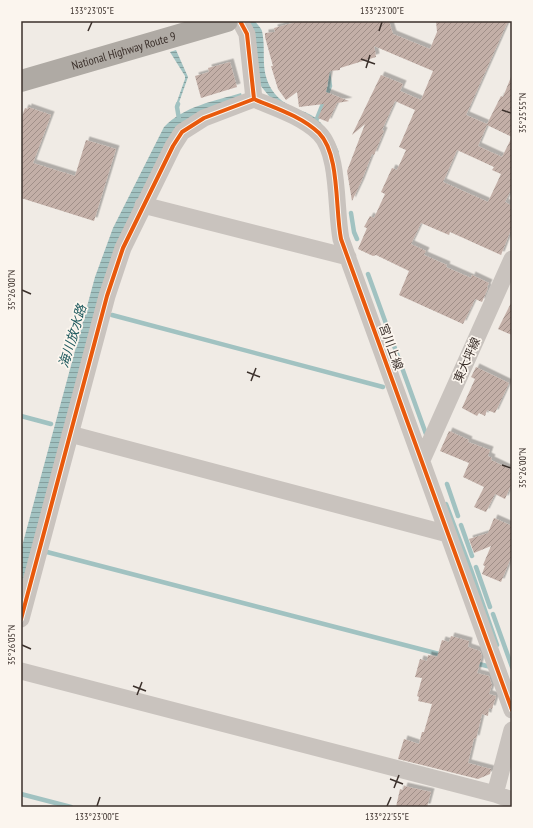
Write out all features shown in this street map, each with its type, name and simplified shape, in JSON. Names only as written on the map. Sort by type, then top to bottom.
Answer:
[{"type":"highway","name":"National Highway Route 9","points":[[21,81],[229,21]]},
{"type":"street","points":[[21,619],[107,296],[123,248],[173,146],[182,132],[204,118],[254,99],[247,34],[229,21]]},
{"type":"street","name":"宮川上線","points":[[254,99],[297,118],[319,133],[329,147],[334,165],[338,225],[341,239],[512,710]]},
{"type":"street","points":[[143,205],[348,257]]},
{"type":"street","name":"東大坪線","points":[[422,460],[512,259]]},
{"type":"street","points":[[70,434],[448,534]]},
{"type":"street","points":[[21,670],[495,794],[512,800]]},
{"type":"street","points":[[495,794],[512,730]]},
{"type":"water","points":[[245,21],[255,21],[262,31],[266,78],[275,94],[286,104],[309,114],[323,125],[334,141],[339,152],[336,154],[273,101],[256,80]]},
{"type":"water","points":[[176,50],[188,77],[177,108],[175,107],[185,76],[170,52]]},
{"type":"water","points":[[241,93],[243,99],[200,113],[147,183],[21,591],[21,550],[95,277],[113,228],[164,127],[172,120],[190,109]]},
{"type":"building","points":[[300,21],[389,21],[393,34],[430,49],[437,32],[436,21],[508,21],[466,115],[487,124],[501,96],[503,97],[512,77],[512,137],[512,188],[505,202],[512,206],[512,227],[501,255],[450,232],[449,235],[421,223],[411,244],[426,251],[424,255],[447,265],[446,267],[471,278],[472,275],[489,283],[482,302],[475,299],[463,324],[399,295],[409,271],[376,255],[373,256],[358,249],[367,228],[364,227],[370,216],[374,218],[385,194],[381,192],[392,168],[397,170],[406,150],[399,147],[415,110],[395,101],[382,130],[384,131],[374,155],[372,154],[352,201],[347,171],[365,124],[352,135],[381,75],[403,84],[400,91],[421,100],[433,71],[374,46],[376,57],[340,68],[340,70],[330,71],[326,92],[349,101],[337,103],[328,122],[318,118],[324,104],[299,107],[297,92],[286,100],[278,89],[271,66],[273,66],[265,37],[265,33],[275,32],[274,28]],"holes":[[[487,125],[512,137],[502,157],[478,146]],[[457,150],[494,167],[492,170],[501,174],[488,202],[443,182]]]},
{"type":"building","points":[[230,62],[237,87],[201,98],[195,76],[209,72],[208,68]]},
{"type":"building","points":[[28,107],[51,115],[33,163],[75,176],[86,140],[116,149],[94,221],[21,198],[21,119],[25,108],[28,109]]},
{"type":"building","points":[[512,301],[512,335],[498,329]]},
{"type":"building","points":[[476,367],[509,383],[495,413],[487,410],[485,416],[479,413],[477,416],[462,408],[475,379],[471,377]]},
{"type":"building","points":[[449,431],[469,440],[468,442],[490,450],[488,456],[492,458],[491,460],[512,470],[512,483],[505,499],[495,494],[486,512],[474,507],[484,487],[463,477],[469,463],[440,451]]},
{"type":"building","points":[[494,518],[512,526],[512,555],[501,582],[482,574],[485,566],[483,565],[491,546],[474,553],[469,539],[488,533]]},
{"type":"building","points":[[451,636],[469,641],[468,647],[480,651],[482,656],[477,673],[489,676],[492,685],[489,694],[496,696],[492,709],[489,708],[488,716],[482,714],[468,763],[491,769],[490,774],[478,779],[398,759],[404,739],[419,744],[432,704],[418,701],[419,697],[417,696],[422,678],[415,677],[420,659],[427,661],[428,655],[437,657],[442,640],[449,642]]},
{"type":"building","points":[[404,786],[431,792],[427,807],[396,807],[400,789],[403,790]]},
{"type":"waterway","points":[[316,121],[330,86],[328,73]]},
{"type":"waterway","points":[[178,104],[179,119]]},
{"type":"waterway","points":[[351,213],[354,232],[357,239]]},
{"type":"waterway","points":[[368,274],[426,434]]},
{"type":"waterway","points":[[112,315],[383,387]]},
{"type":"waterway","points":[[21,416],[51,424]]},
{"type":"waterway","points":[[447,484],[458,516]]},
{"type":"waterway","points":[[446,504],[497,645]]},
{"type":"waterway","points":[[461,525],[472,556]]},
{"type":"waterway","points":[[47,552],[443,655]]},
{"type":"waterway","points":[[476,567],[490,607]]},
{"type":"waterway","points":[[493,614],[512,667]]},
{"type":"waterway","points":[[475,663],[491,667]]},
{"type":"waterway","points":[[21,794],[71,807]]},
{"type":"cycle path","points":[[240,21],[247,34],[254,99],[288,113],[304,122],[319,133],[326,142],[334,168],[341,239],[512,710]]},
{"type":"cycle path","points":[[21,619],[107,296],[123,248],[173,146],[182,132],[204,118],[254,99]]},
{"type":"water label","name":"海川放水路","points":[[72,336]]}]
